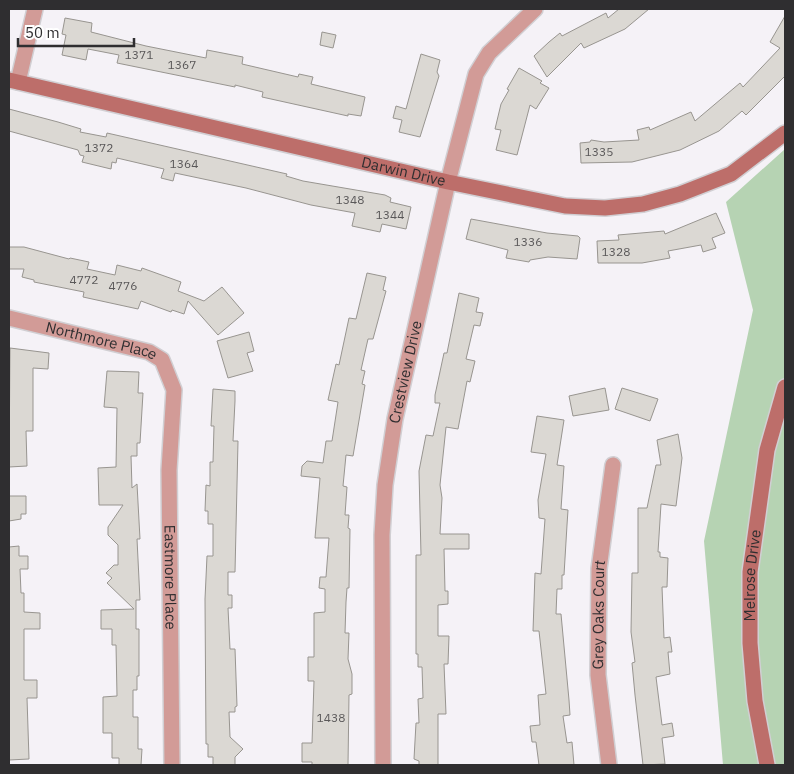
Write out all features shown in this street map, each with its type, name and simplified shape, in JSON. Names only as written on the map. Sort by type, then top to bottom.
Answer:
[{"type":"street","points":[[14,81],[34,9]]},
{"type":"street","name":"Crestview Drive","points":[[384,765],[382,535],[385,485],[395,419],[448,182],[476,74],[490,53],[535,9]]},
{"type":"street","name":"Darwin Drive","points":[[14,81],[448,182],[565,206],[605,208],[643,204],[680,194],[731,174],[785,133]]},
{"type":"street","name":"Northmore Place","points":[[9,318],[149,352],[162,360],[174,390]]},
{"type":"street","name":"Melrose Drive","points":[[767,765],[755,701],[750,643],[750,572],[767,450],[785,387]]},
{"type":"street","name":"Eastmore Place","points":[[172,765],[170,470],[174,390]]},
{"type":"street","name":"Grey Oaks Court","points":[[609,765],[598,675],[599,569],[613,465]]},
{"type":"green space","points":[[785,149],[785,765],[723,765],[704,541],[753,310],[726,202]]},
{"type":"building","points":[[619,9],[649,9],[625,29],[584,48],[581,43],[547,77],[534,56],[560,33],[562,36],[606,13],[608,18]]},
{"type":"building","points":[[785,16],[785,76],[746,115],[742,111],[719,131],[680,150],[632,162],[581,163],[580,143],[590,142],[591,140],[604,142],[639,140],[637,130],[649,127],[650,130],[691,112],[695,121],[740,83],[743,87],[780,48],[770,42]]},
{"type":"building","points":[[65,18],[92,23],[91,32],[146,46],[206,58],[207,50],[243,57],[242,64],[298,77],[299,74],[313,77],[311,84],[365,97],[361,116],[348,114],[348,116],[262,97],[263,92],[235,85],[235,87],[117,63],[119,55],[88,49],[86,60],[62,55],[66,35],[62,34]]},
{"type":"building","points":[[322,32],[336,35],[333,48],[320,45]]},
{"type":"building","points":[[421,54],[440,60],[437,72],[439,76],[420,137],[399,132],[402,120],[393,118],[396,106],[406,109]]},
{"type":"building","points":[[519,68],[542,81],[540,83],[549,88],[536,109],[530,105],[517,155],[496,150],[501,130],[495,129],[501,104]]},
{"type":"building","points":[[9,109],[81,129],[80,132],[106,137],[107,133],[287,174],[286,176],[303,181],[385,195],[391,198],[390,202],[411,207],[406,229],[382,224],[380,232],[352,226],[355,213],[311,205],[246,188],[175,173],[173,181],[161,178],[164,169],[117,158],[116,163],[112,162],[111,169],[82,162],[84,156],[80,155],[78,150],[9,131]]},
{"type":"building","points":[[716,213],[725,233],[712,238],[716,248],[703,252],[701,245],[668,251],[670,258],[642,263],[598,263],[597,241],[619,240],[618,235],[664,231],[665,234]]},
{"type":"building","points":[[471,219],[547,233],[578,236],[580,238],[577,259],[548,257],[530,260],[529,262],[506,258],[508,250],[466,239]]},
{"type":"building","points":[[9,247],[24,247],[69,259],[89,262],[87,269],[115,275],[117,265],[141,271],[142,268],[181,282],[178,291],[204,301],[222,287],[244,313],[218,335],[188,301],[184,314],[172,310],[171,312],[141,301],[138,309],[83,297],[84,292],[34,282],[34,280],[22,277],[24,269],[9,269]]},
{"type":"building","points":[[367,273],[386,277],[383,290],[386,291],[373,339],[368,339],[361,370],[365,371],[362,384],[365,385],[353,456],[346,455],[343,486],[347,487],[345,515],[349,515],[348,528],[350,529],[349,588],[347,588],[345,633],[349,633],[348,659],[352,674],[352,694],[349,695],[348,765],[312,765],[312,762],[302,762],[302,743],[312,743],[314,681],[308,681],[308,657],[314,657],[314,613],[325,612],[325,589],[319,588],[320,577],[326,577],[329,538],[315,538],[320,478],[301,476],[302,466],[307,461],[323,463],[326,441],[332,441],[338,402],[328,400],[336,364],[339,365],[349,318],[356,319]]},
{"type":"building","points":[[459,293],[479,298],[476,312],[483,313],[480,326],[474,325],[466,359],[475,361],[470,382],[467,381],[458,429],[446,427],[440,485],[442,498],[440,534],[469,534],[469,549],[444,549],[445,591],[448,591],[448,604],[438,605],[438,636],[449,636],[448,664],[444,664],[446,714],[438,714],[438,765],[419,765],[419,761],[414,759],[416,723],[419,723],[418,699],[423,698],[422,667],[418,667],[418,654],[416,654],[416,555],[421,555],[419,471],[426,435],[433,436],[440,403],[435,403],[435,395],[444,353],[447,353]]},
{"type":"building","points":[[249,332],[254,351],[247,353],[253,371],[228,378],[217,341]]},
{"type":"building","points":[[10,348],[49,353],[48,369],[33,368],[33,431],[26,431],[27,466],[9,467]]},
{"type":"building","points":[[107,371],[139,372],[138,393],[143,393],[140,443],[137,443],[137,456],[131,456],[132,488],[137,484],[140,539],[137,539],[140,600],[136,600],[136,629],[139,629],[139,676],[137,676],[137,690],[133,690],[133,717],[138,717],[138,749],[142,749],[141,765],[119,765],[119,758],[112,758],[112,733],[103,733],[103,697],[117,696],[116,645],[112,645],[112,629],[101,629],[101,610],[134,609],[107,583],[112,578],[106,573],[114,565],[118,565],[118,545],[108,535],[108,527],[123,505],[99,505],[98,468],[116,467],[117,408],[104,407]]},
{"type":"building","points":[[605,388],[609,410],[573,416],[569,396]]},
{"type":"building","points":[[622,388],[658,399],[650,421],[615,409]]},
{"type":"building","points":[[213,389],[235,391],[233,441],[238,441],[235,572],[228,572],[228,595],[232,595],[232,608],[228,608],[230,649],[235,649],[237,706],[235,707],[235,712],[229,712],[230,737],[243,749],[235,757],[235,765],[213,765],[213,757],[208,757],[208,744],[206,744],[205,599],[207,556],[213,556],[213,524],[208,524],[208,511],[205,511],[206,485],[210,486],[210,462],[213,462],[214,426],[211,426]]},
{"type":"building","points":[[537,416],[564,420],[557,465],[564,466],[561,509],[568,510],[564,575],[562,575],[562,589],[557,589],[556,614],[561,614],[569,700],[570,715],[563,716],[567,743],[572,742],[574,765],[539,765],[536,742],[532,742],[530,726],[540,725],[538,695],[546,694],[539,631],[533,631],[535,573],[541,574],[545,519],[539,518],[538,500],[546,454],[531,452]]},
{"type":"building","points":[[678,434],[682,458],[676,506],[661,504],[658,552],[660,552],[660,557],[668,558],[667,587],[662,587],[664,638],[670,637],[672,652],[668,652],[670,674],[656,677],[662,725],[672,723],[674,736],[662,738],[665,764],[643,765],[632,663],[635,662],[631,632],[632,573],[638,573],[638,508],[647,508],[656,465],[661,465],[657,440]]},
{"type":"building","points":[[9,496],[26,496],[26,514],[21,514],[21,519],[9,521]]},
{"type":"building","points":[[19,546],[19,556],[28,556],[28,569],[20,569],[21,593],[24,593],[24,612],[40,613],[40,629],[24,629],[24,680],[37,680],[37,698],[27,698],[29,759],[9,760],[9,547]]}]
